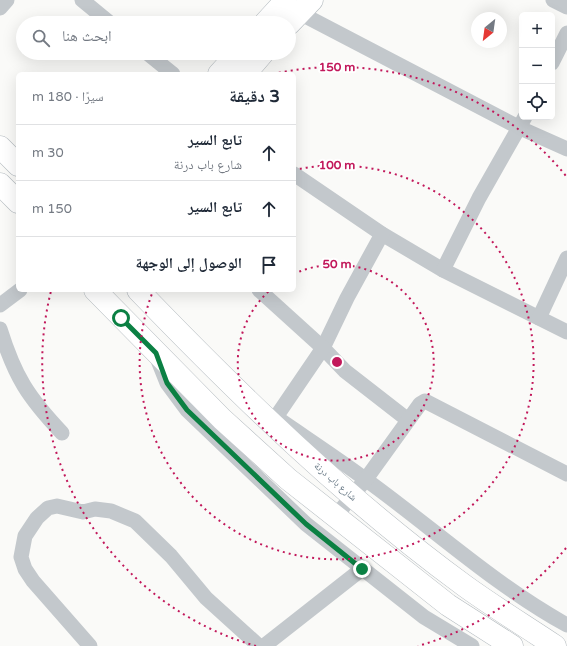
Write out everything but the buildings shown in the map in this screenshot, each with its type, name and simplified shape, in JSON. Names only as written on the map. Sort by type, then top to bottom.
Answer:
[{"type":"main road","points":[[279,16],[294,8]]},
{"type":"main road","points":[[221,72],[232,60]]},
{"type":"main road","points":[[247,72],[257,60]]},
{"type":"main road","points":[[0,147],[16,163]]},
{"type":"main road","points":[[0,184],[16,200]]},
{"type":"main road","points":[[97,292],[227,423],[288,479],[448,605],[512,646]]},
{"type":"main road","name":"شارع باب درنة","points":[[140,292],[236,390],[359,487],[413,546],[465,586],[556,646]]},
{"type":"street","points":[[0,8],[7,0]]},
{"type":"street","points":[[82,0],[101,16]]},
{"type":"street","points":[[553,0],[567,7]]},
{"type":"street","points":[[294,8],[522,122],[567,149]]},
{"type":"street","points":[[555,57],[567,33]]},
{"type":"street","points":[[156,60],[171,72]]},
{"type":"street","points":[[443,270],[479,198],[522,122]]},
{"type":"street","points":[[296,175],[382,234],[443,270],[567,332]]},
{"type":"street","points":[[269,415],[323,348],[347,298],[382,234]]},
{"type":"street","points":[[539,318],[567,258]]},
{"type":"street","points":[[0,305],[17,292]]},
{"type":"street","points":[[261,292],[323,348],[345,371],[408,420]]},
{"type":"street","points":[[0,329],[15,371],[27,393],[62,433]]},
{"type":"street","points":[[156,353],[167,383],[187,410],[306,524],[424,616],[472,646]]},
{"type":"street","points":[[335,517],[420,404],[425,401],[567,474]]},
{"type":"street","points":[[359,487],[450,546],[536,608],[567,625]]},
{"type":"street","points":[[90,646],[33,581],[25,569],[21,557],[25,536],[37,518],[48,508],[57,506],[83,512],[95,509],[111,511],[135,521],[171,556],[206,598],[259,646]]},
{"type":"street","points":[[264,646],[362,569]]},
{"type":"route","points":[[121,318],[156,353],[167,383],[187,410],[306,524],[362,569]]}]
